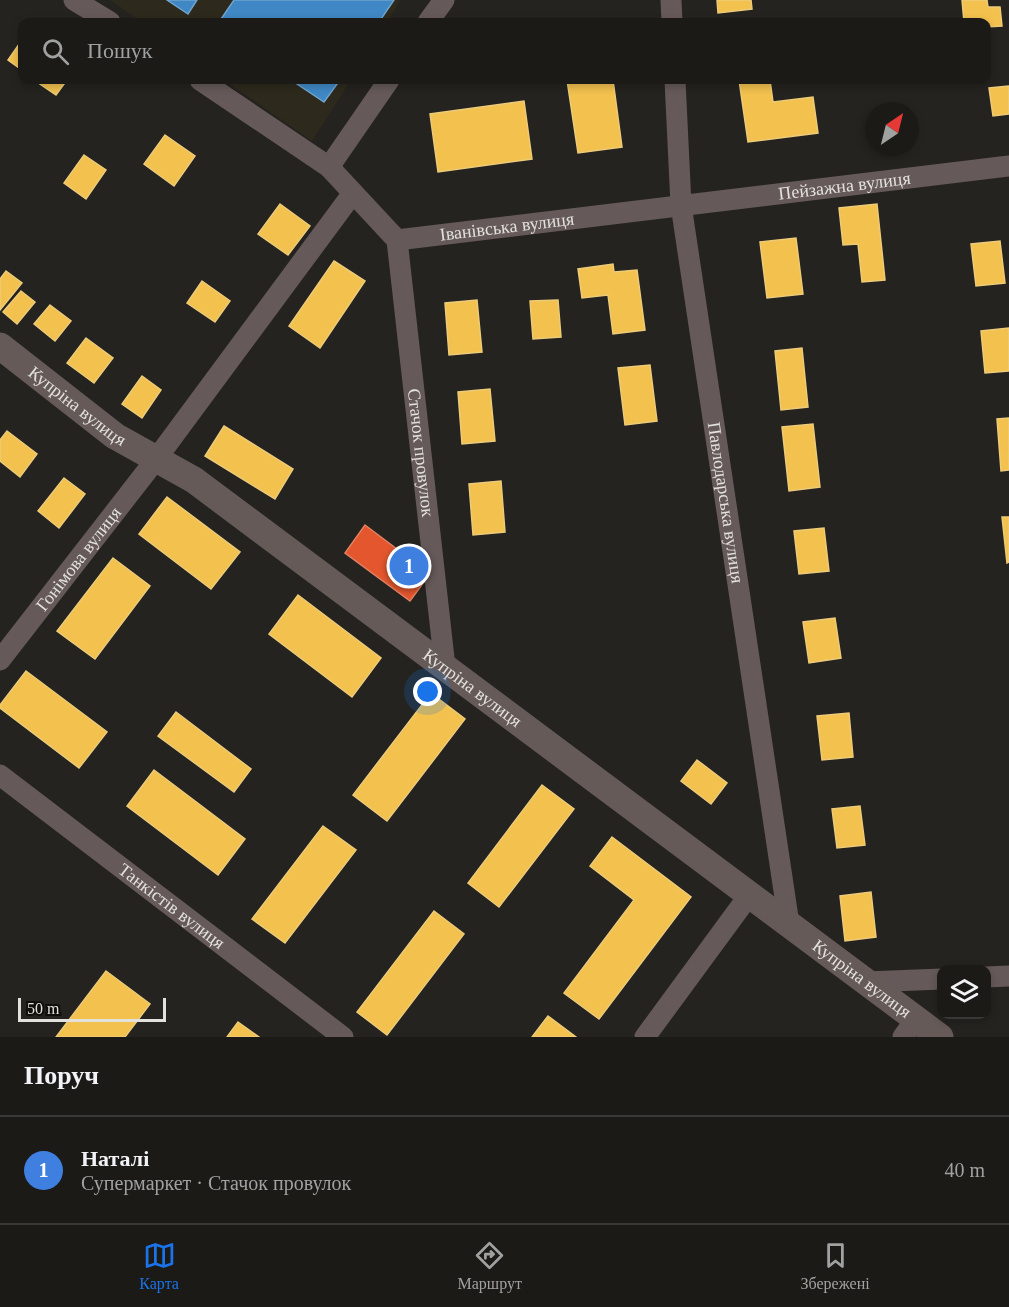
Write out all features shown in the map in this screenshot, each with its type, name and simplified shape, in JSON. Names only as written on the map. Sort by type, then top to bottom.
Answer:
[{"type":"main road","name":"Купріна вулиця","points":[[0,346],[115,436],[194,480],[750,894],[866,982],[909,1028],[940,1037]]},
{"type":"street","points":[[74,0],[103,18]]},
{"type":"street","points":[[431,18],[444,0]]},
{"type":"street","points":[[671,0],[672,18]]},
{"type":"street","points":[[206,84],[329,167],[397,240]]},
{"type":"street","points":[[329,167],[386,84]]},
{"type":"street","name":"Павлодарська вулиця","points":[[675,84],[681,205],[789,924]]},
{"type":"street","name":"Пейзажна вулиця","points":[[681,205],[1009,166]]},
{"type":"street","points":[[157,458],[353,193]]},
{"type":"street","name":"Іванівська вулиця","points":[[397,240],[681,205]]},
{"type":"street","name":"Стачок провулок","points":[[397,240],[445,667]]},
{"type":"street","name":"Гонімова вулиця","points":[[0,660],[157,458]]},
{"type":"street","name":"Танкістів вулиця","points":[[0,775],[343,1037]]},
{"type":"street","points":[[645,1037],[750,894]]},
{"type":"street","points":[[991,977],[1009,976]]},
{"type":"street","points":[[866,982],[937,979]]},
{"type":"shaded area","points":[[110,0],[401,0],[390,18],[136,18]]},
{"type":"shaded area","points":[[230,84],[348,84],[312,141]]},
{"type":"building: Житло","points":[[717,0],[751,0],[752,9],[718,13]]},
{"type":"building: Житло","points":[[962,0],[987,0],[988,7],[1000,7],[1002,26],[991,27],[991,18],[964,18]]},
{"type":"building: Житло","points":[[18,46],[18,67],[8,60]]},
{"type":"building: Житло","points":[[40,84],[64,84],[56,95]]},
{"type":"building: Житло","points":[[568,84],[614,84],[622,147],[578,153]]},
{"type":"building: Житло","points":[[740,84],[771,84],[773,102],[813,97],[818,133],[748,142]]},
{"type":"building: Житло","points":[[1009,86],[1009,114],[993,116],[989,88]]},
{"type":"building: Житло","points":[[524,101],[532,159],[438,172],[430,114]]},
{"type":"building: Житло","points":[[165,135],[195,156],[174,186],[144,164]]},
{"type":"building: Житло","points":[[84,155],[106,170],[86,199],[64,183]]},
{"type":"building: Житло","points":[[280,204],[310,226],[288,255],[258,234]]},
{"type":"building: Житло","points":[[877,204],[885,280],[862,282],[858,244],[843,245],[839,208]]},
{"type":"building: Житло","points":[[796,238],[803,294],[767,298],[760,242]]},
{"type":"building: Житло","points":[[1000,241],[1005,283],[976,286],[971,244]]},
{"type":"building: Житло","points":[[334,261],[365,281],[320,348],[289,326]]},
{"type":"building: Житло","points":[[613,264],[614,272],[637,270],[645,330],[613,334],[608,295],[582,298],[578,269]]},
{"type":"building: Житло","points":[[6,271],[22,283],[0,310],[0,279]]},
{"type":"building: Житло","points":[[202,281],[230,301],[215,322],[187,303]]},
{"type":"building: Житло","points":[[21,291],[35,302],[17,324],[3,312]]},
{"type":"building: Житло","points":[[477,300],[482,352],[449,355],[445,303]]},
{"type":"building: Житло","points":[[558,300],[561,337],[533,339],[530,301]]},
{"type":"building: Житло","points":[[50,305],[71,321],[55,341],[34,324]]},
{"type":"building: Житло","points":[[1009,328],[1009,371],[985,373],[981,331]]},
{"type":"building: Житло","points":[[86,338],[113,358],[94,383],[67,363]]},
{"type":"building: Житло","points":[[802,348],[808,407],[781,410],[775,351]]},
{"type":"building: Житло","points":[[650,365],[657,421],[625,425],[618,368]]},
{"type":"building: Житло","points":[[142,376],[161,390],[142,418],[122,404]]},
{"type":"building: Житло","points":[[490,389],[495,441],[462,444],[458,392]]},
{"type":"building: Житло","points":[[1009,418],[1009,470],[1001,471],[997,419]]},
{"type":"building: Житло","points":[[813,424],[820,487],[789,491],[782,427]]},
{"type":"building: Житло","points":[[224,426],[293,469],[275,499],[205,456]]},
{"type":"building: Житло","points":[[7,431],[37,454],[20,477],[0,461],[0,440]]},
{"type":"building: Житло","points":[[64,478],[85,494],[59,528],[38,511]]},
{"type":"building: Житло","points":[[501,481],[505,532],[473,535],[469,484]]},
{"type":"building: Житло","points":[[167,497],[240,552],[211,589],[139,534]]},
{"type":"building: Житло","points":[[1002,517],[1009,517],[1009,562],[1007,563]]},
{"type":"building: Житло","points":[[824,528],[829,571],[799,574],[794,531]]},
{"type":"building: Житло","points":[[113,558],[150,586],[95,659],[57,631]]},
{"type":"building: Житло","points":[[298,595],[381,658],[352,697],[269,634]]},
{"type":"building: Житло","points":[[835,618],[841,658],[809,663],[803,622]]},
{"type":"building: Житло","points":[[26,671],[107,732],[79,768],[0,708]]},
{"type":"building: Житло","points":[[431,693],[465,719],[387,821],[353,795]]},
{"type":"building: Житло","points":[[176,712],[251,769],[234,792],[158,736]]},
{"type":"building: Житло","points":[[849,713],[853,757],[822,760],[817,716]]},
{"type":"building: Житло","points":[[697,760],[727,783],[711,804],[681,781]]},
{"type":"building: Житло","points":[[154,770],[245,839],[218,875],[127,806]]},
{"type":"building: Житло","points":[[542,785],[574,809],[499,907],[468,883]]},
{"type":"building: Житло","points":[[860,806],[865,845],[837,848],[832,809]]},
{"type":"building: Житло","points":[[323,826],[356,850],[285,943],[252,919]]},
{"type":"building: Житло","points":[[612,837],[691,897],[599,1019],[564,993],[634,900],[590,866]]},
{"type":"building: Житло","points":[[871,892],[876,937],[845,941],[840,896]]},
{"type":"building: Житло","points":[[434,911],[464,934],[387,1035],[357,1012]]},
{"type":"building: Житло","points":[[106,971],[150,1004],[125,1037],[56,1037]]},
{"type":"building: Житло","points":[[548,1016],[576,1037],[532,1037]]},
{"type":"building: Житло","points":[[238,1022],[259,1037],[227,1037]]},
{"type":"building: Торгівля","points":[[365,525],[430,574],[410,601],[345,553]]},
{"type":"building: Школи","points":[[167,0],[197,0],[188,14]]},
{"type":"building: Школи","points":[[234,0],[394,0],[382,18],[222,18]]},
{"type":"building: Школи","points":[[297,84],[337,84],[324,102]]},
{"type":"place","name":"Наталі","points":[[409,566]]}]
